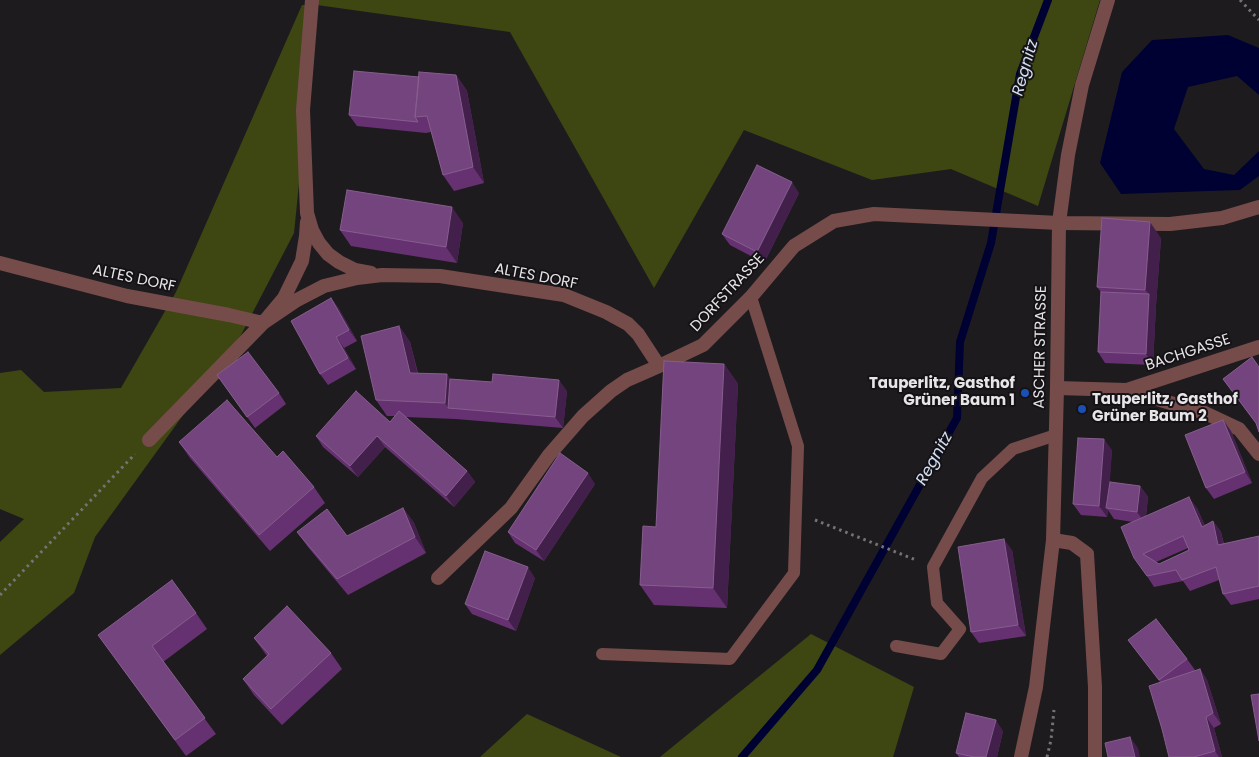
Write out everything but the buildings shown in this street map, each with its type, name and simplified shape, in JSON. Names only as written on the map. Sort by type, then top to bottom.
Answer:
[{"type":"street","name":"ALTES DORF","points":[[149,440],[263,323],[284,298],[302,261],[307,213],[303,110],[312,0]]},
{"type":"street","name":"ASCHER STRASSE","points":[[1021,757],[1036,687],[1053,540],[1060,222],[1068,155],[1082,85],[1108,0]]},
{"type":"street","points":[[1060,222],[1170,224],[1222,218],[1259,207]]},
{"type":"street","name":"ALTES DORF","points":[[307,213],[312,230],[328,254],[355,270],[382,275]]},
{"type":"street","name":"DORFSTRASSE","points":[[438,578],[511,508],[550,455],[583,416],[611,391],[627,380],[703,345],[751,297],[794,246],[834,221],[874,214],[1060,222]]},
{"type":"street","name":"ALTES DORF","points":[[0,263],[127,296],[263,323],[298,300],[324,286],[357,278],[382,275],[440,276],[564,296],[606,312],[628,324],[638,334],[659,366]]},
{"type":"street","name":"BACHGASSE","points":[[1126,390],[1259,346]]},
{"type":"street","points":[[1057,388],[1126,390],[1205,413],[1239,429],[1259,454]]},
{"type":"street","points":[[1053,540],[1072,543],[1087,554],[1096,687],[1095,757]]},
{"type":"lane","points":[[602,654],[730,659],[794,573],[798,446],[751,297]]},
{"type":"lane","points":[[896,646],[940,654],[960,629],[937,603],[933,567],[982,478],[1013,448],[1056,434]]},
{"type":"path","points":[[1240,0],[1259,20]]},
{"type":"path","points":[[0,595],[149,440]]},
{"type":"path","points":[[796,513],[913,559]]},
{"type":"green space","points":[[318,0],[1100,0],[1038,206],[951,169],[872,180],[744,130],[654,288],[510,32],[317,5]]},
{"type":"green space","points":[[302,5],[317,5],[294,233],[241,335],[95,537],[74,593],[0,655],[0,542],[24,519],[0,509],[0,373],[21,370],[44,392],[121,388],[176,292]]},
{"type":"green space","points":[[811,634],[914,687],[893,757],[660,757]]},
{"type":"green space","points":[[527,714],[621,757],[480,757]]},
{"type":"shaded area","points":[[1228,35],[1259,48],[1259,95],[1237,76],[1188,87],[1174,129],[1204,169],[1234,175],[1259,151],[1259,176],[1240,190],[1121,194],[1100,163],[1122,72],[1152,40]]},
{"type":"waterway","name":"Regnitz","points":[[742,757],[817,670],[957,418],[960,342],[991,243],[1020,74],[1048,0]]},
{"type":"place","name":"Tauperlitz, Gasthof Grüner Baum 1","points":[[1025,393]]},
{"type":"place","name":"Tauperlitz, Gasthof Grüner Baum 2","points":[[1082,409]]}]
